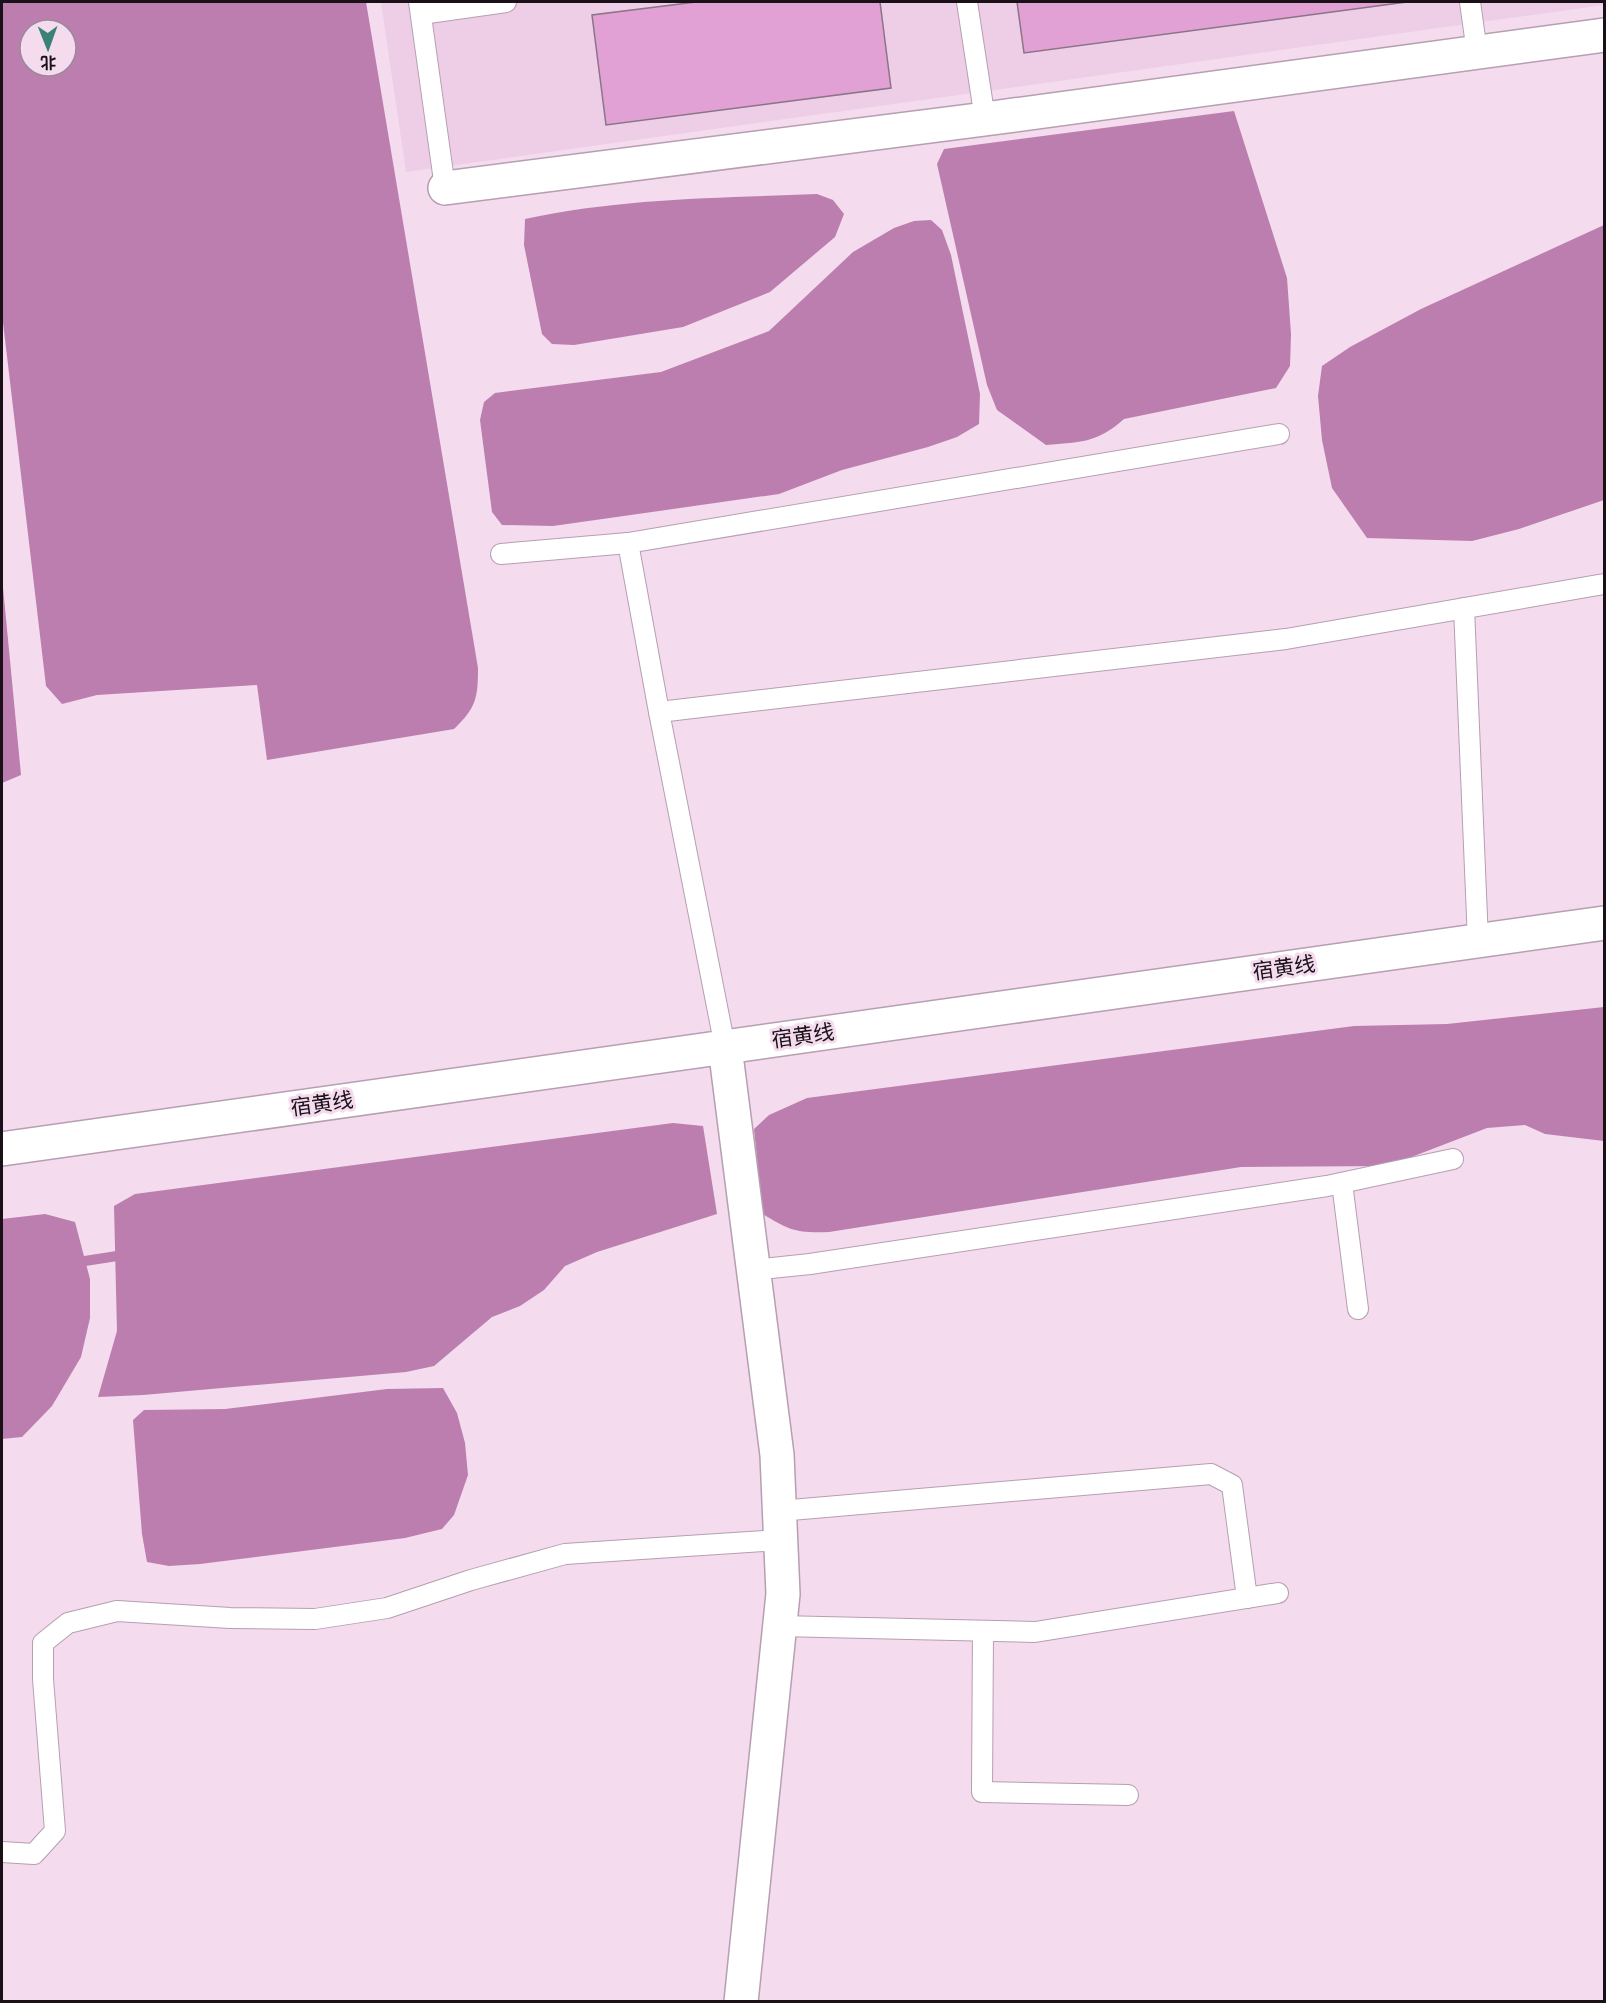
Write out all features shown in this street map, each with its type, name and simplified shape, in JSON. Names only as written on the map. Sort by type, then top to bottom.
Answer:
[{"type":"street","points":[[445,188],[985,119],[1605,35]]},
{"type":"street","name":"宿黄线","points":[[2,1149],[1605,923]]},
{"type":"street","points":[[725,1047],[777,1455],[783,1594],[741,2001]]},
{"type":"lane","points":[[445,188],[420,8],[506,2]]},
{"type":"lane","points":[[967,2],[985,119]]},
{"type":"lane","points":[[1470,2],[1478,52]]},
{"type":"lane","points":[[501,554],[628,543],[1279,434]]},
{"type":"lane","points":[[628,543],[725,1047]]},
{"type":"lane","points":[[659,712],[1286,639],[1605,584]]},
{"type":"lane","points":[[1464,608],[1478,940]]},
{"type":"lane","points":[[753,1269],[810,1264],[1342,1183],[1453,1159]]},
{"type":"lane","points":[[1342,1183],[1358,1309]]},
{"type":"lane","points":[[2,1852],[34,1854],[55,1831],[43,1679],[43,1644],[68,1623],[117,1611],[230,1618],[315,1619],[387,1608],[471,1580],[565,1554],[1211,1474],[1233,1485],[1247,1598]]},
{"type":"lane","points":[[779,1626],[1035,1632],[1278,1593]]},
{"type":"lane","points":[[983,1631],[982,1792],[1128,1795]]},
{"type":"shaded area","points":[[2,2],[366,2],[478,668],[474,702],[467,715],[454,729],[267,760],[257,685],[97,695],[62,704],[46,686],[2,314]]},
{"type":"shaded area","points":[[381,2],[1604,2],[1604,5],[406,172]]},
{"type":"shaded area","points":[[1234,111],[1287,278],[1291,334],[1290,366],[1276,388],[1124,419],[1105,433],[1088,440],[1046,445],[997,410],[987,385],[937,164],[944,149]]},
{"type":"shaded area","points":[[817,194],[833,200],[844,214],[835,237],[770,292],[683,327],[574,345],[552,344],[542,334],[524,245],[525,219],[634,203]]},
{"type":"shaded area","points":[[931,220],[942,230],[951,255],[980,394],[979,424],[957,437],[842,470],[779,494],[553,526],[502,525],[492,512],[480,420],[484,402],[495,393],[661,372],[769,331],[853,252],[894,228],[914,221]]},
{"type":"shaded area","points":[[1604,225],[1604,500],[1519,529],[1472,541],[1367,538],[1332,488],[1322,440],[1318,396],[1322,366],[1350,347],[1421,309]]},
{"type":"shaded area","points":[[2,577],[21,775],[2,783]]},
{"type":"shaded area","points":[[1604,1007],[1604,1141],[1545,1134],[1525,1125],[1487,1128],[1388,1166],[1241,1167],[829,1232],[794,1230],[763,1214],[754,1129],[769,1115],[807,1098],[1354,1026],[1447,1024]]},
{"type":"shaded area","points":[[673,1123],[703,1126],[717,1214],[597,1252],[565,1266],[544,1290],[520,1306],[492,1317],[434,1366],[406,1372],[98,1397],[117,1331],[114,1206],[135,1194]]},
{"type":"shaded area","points":[[45,1214],[75,1222],[90,1279],[90,1318],[81,1357],[52,1406],[22,1437],[2,1439],[2,1219]]},
{"type":"shaded area","points":[[443,1388],[457,1413],[465,1443],[468,1475],[454,1515],[442,1529],[405,1538],[200,1564],[169,1566],[147,1562],[142,1534],[133,1420],[144,1410],[225,1409],[387,1389]]},
{"type":"building","points":[[696,2],[880,2],[891,88],[606,125],[592,15]]},
{"type":"building","points":[[1017,2],[1407,2],[1024,53]]},
{"type":"waterway","points":[[72,1263],[130,1254]]}]
